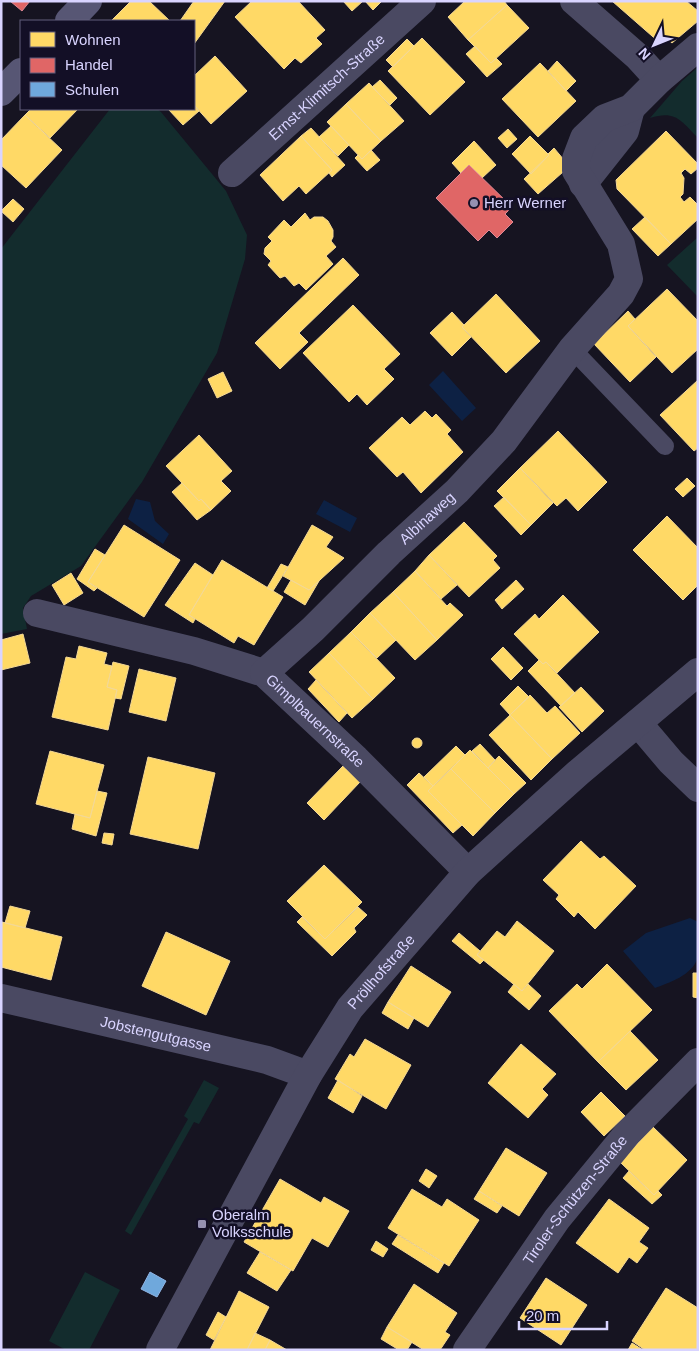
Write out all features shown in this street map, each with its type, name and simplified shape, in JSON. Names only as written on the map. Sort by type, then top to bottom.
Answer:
[{"type":"main road","points":[[70,20],[88,1]]},
{"type":"main road","points":[[1,92],[20,73]]},
{"type":"street","name":"Ernst-Klimitsch-Straße","points":[[232,173],[422,1]]},
{"type":"street","points":[[574,1],[638,57],[659,80]]},
{"type":"street","name":"Albinaweg","points":[[264,673],[313,629],[389,553],[457,491],[504,441],[572,349],[621,294],[629,279],[621,244],[583,184],[625,131],[631,108],[659,80],[698,47]]},
{"type":"street","name":"Gimplbauernstraße","points":[[37,613],[194,651],[264,673],[337,740],[468,872]]},
{"type":"street","name":"Pröllhofstraße","points":[[160,1350],[308,1076],[350,1008],[468,872],[578,773],[698,672]]},
{"type":"street","points":[[638,723],[671,762],[698,788]]},
{"type":"street","name":"Jobstengutgasse","points":[[1,998],[267,1060],[308,1076]]},
{"type":"street","name":"Tiroler-Schützen-Straße","points":[[467,1350],[557,1219],[627,1134],[698,1062]]},
{"type":"lane","points":[[572,349],[665,446]]},
{"type":"green space","points":[[698,67],[698,138],[682,122],[672,116],[666,115],[650,118],[682,81]]},
{"type":"green space","points":[[109,110],[158,110],[161,112],[226,191],[247,235],[245,259],[217,353],[142,482],[81,566],[31,596],[23,608],[27,629],[1,634],[1,249]]},
{"type":"green space","points":[[698,237],[698,297],[667,265]]},
{"type":"green space","points":[[204,1080],[219,1088],[199,1124],[194,1122],[131,1235],[125,1231],[188,1119],[184,1116]]},
{"type":"green space","points":[[85,1272],[120,1290],[89,1350],[66,1350],[49,1341]]},
{"type":"water","points":[[443,371],[476,408],[462,421],[429,385]]},
{"type":"water","points":[[136,499],[150,502],[155,521],[169,534],[163,544],[128,519]]},
{"type":"water","points":[[324,500],[357,518],[350,532],[316,514]]},
{"type":"water","points":[[690,918],[698,922],[698,951],[694,965],[679,978],[655,988],[623,951],[646,933]]},
{"type":"building: Wohnen","points":[[131,1],[149,1],[169,20],[112,20]]},
{"type":"building: Wohnen","points":[[194,1],[225,1],[195,43],[195,20],[181,20]]},
{"type":"building: Wohnen","points":[[252,1],[298,1],[325,30],[316,38],[322,44],[301,63],[295,58],[284,69],[235,17]]},
{"type":"building: Wohnen","points":[[343,1],[363,1],[352,11]]},
{"type":"building: Wohnen","points":[[365,1],[382,1],[373,10]]},
{"type":"building: Wohnen","points":[[465,1],[504,1],[507,5],[468,40],[448,17]]},
{"type":"building: Wohnen","points":[[612,1],[686,1],[698,11],[698,21],[672,43],[665,37],[660,43]]},
{"type":"building: Wohnen","points":[[507,5],[529,28],[491,63],[468,40]]},
{"type":"building: Wohnen","points":[[422,38],[465,82],[430,115],[388,71]]},
{"type":"building: Wohnen","points":[[407,39],[414,46],[393,67],[386,60]]},
{"type":"building: Wohnen","points":[[475,46],[491,63],[496,58],[502,64],[487,77],[466,54]]},
{"type":"building: Wohnen","points":[[215,56],[247,91],[211,124],[195,106],[195,75]]},
{"type":"building: Wohnen","points":[[557,61],[576,81],[566,91],[548,71]]},
{"type":"building: Wohnen","points":[[540,63],[576,101],[538,137],[502,99]]},
{"type":"building: Wohnen","points":[[380,80],[397,98],[390,105],[372,87]]},
{"type":"building: Wohnen","points":[[369,83],[404,121],[381,141],[346,104]]},
{"type":"building: Wohnen","points":[[346,104],[381,141],[362,159],[327,122]]},
{"type":"building: Wohnen","points":[[195,106],[199,111],[183,125],[169,110],[195,110]]},
{"type":"building: Wohnen","points":[[30,110],[77,110],[50,138],[25,115]]},
{"type":"building: Wohnen","points":[[25,115],[62,150],[26,188],[1,165],[1,140]]},
{"type":"building: Wohnen","points":[[331,126],[349,145],[338,156],[319,137]]},
{"type":"building: Wohnen","points":[[311,128],[345,165],[332,177],[329,173],[332,170],[301,136]]},
{"type":"building: Wohnen","points":[[508,129],[517,139],[507,148],[498,138]]},
{"type":"building: Wohnen","points":[[666,131],[698,164],[698,168],[691,174],[685,169],[681,173],[684,178],[683,194],[680,197],[684,202],[690,197],[698,205],[698,219],[671,244],[617,189],[616,180]]},
{"type":"building: Wohnen","points":[[301,136],[332,170],[306,194],[299,186],[283,201],[260,175]]},
{"type":"building: Wohnen","points":[[530,136],[549,155],[531,174],[512,154]]},
{"type":"building: Wohnen","points":[[474,141],[496,165],[482,178],[469,165],[461,173],[452,163]]},
{"type":"building: Wohnen","points":[[554,148],[564,160],[563,172],[538,194],[524,179]]},
{"type":"building: Wohnen","points":[[371,150],[380,160],[367,171],[355,158],[358,155],[362,159]]},
{"type":"building: Wohnen","points":[[13,199],[24,209],[13,222],[1,211]]},
{"type":"building: Wohnen","points":[[305,213],[310,220],[314,217],[323,217],[328,221],[333,230],[331,241],[336,247],[326,256],[333,264],[306,290],[299,283],[294,286],[285,276],[280,278],[268,265],[271,261],[264,254],[265,248],[272,241],[268,237],[284,220],[291,227]]},
{"type":"building: Wohnen","points":[[645,217],[671,244],[658,256],[632,229]]},
{"type":"building: Wohnen","points":[[343,258],[359,275],[299,333],[308,342],[280,369],[255,343]]},
{"type":"building: Wohnen","points":[[667,289],[698,321],[698,349],[672,373],[628,326]]},
{"type":"building: Wohnen","points":[[496,294],[540,341],[506,373],[462,327]]},
{"type":"building: Wohnen","points":[[353,305],[400,354],[384,369],[394,379],[367,405],[357,394],[349,402],[303,353]]},
{"type":"building: Wohnen","points":[[628,311],[635,319],[628,326],[656,357],[630,382],[594,344]]},
{"type":"building: Wohnen","points":[[452,312],[464,325],[462,327],[471,337],[452,356],[430,333]]},
{"type":"building: Wohnen","points":[[223,372],[232,391],[217,398],[208,379]]},
{"type":"building: Wohnen","points":[[698,380],[698,448],[694,451],[660,415]]},
{"type":"building: Wohnen","points":[[425,411],[432,418],[436,414],[451,430],[447,434],[463,452],[421,493],[403,472],[397,477],[369,448],[402,417],[410,425]]},
{"type":"building: Wohnen","points":[[558,431],[607,482],[578,511],[566,498],[557,506],[520,468]]},
{"type":"building: Wohnen","points":[[199,435],[232,471],[221,481],[231,491],[211,510],[201,499],[199,501],[166,466]]},
{"type":"building: Wohnen","points":[[520,468],[553,503],[531,525],[497,491]]},
{"type":"building: Wohnen","points":[[687,478],[695,486],[683,497],[675,489]]},
{"type":"building: Wohnen","points":[[182,483],[199,501],[201,499],[211,510],[197,520],[172,492]]},
{"type":"building: Wohnen","points":[[504,497],[531,525],[521,535],[494,506]]},
{"type":"building: Wohnen","points":[[667,516],[698,548],[698,585],[683,600],[633,550]]},
{"type":"building: Wohnen","points":[[464,522],[497,556],[493,560],[500,568],[469,597],[429,555]]},
{"type":"building: Wohnen","points":[[124,525],[180,560],[144,617],[88,582]]},
{"type":"building: Wohnen","points":[[312,525],[333,537],[326,547],[344,558],[309,590],[283,576]]},
{"type":"building: Wohnen","points":[[95,549],[105,555],[88,582],[97,588],[94,591],[77,579]]},
{"type":"building: Wohnen","points":[[429,555],[457,585],[441,599],[415,571]]},
{"type":"building: Wohnen","points":[[222,560],[283,597],[254,645],[238,636],[234,643],[189,615]]},
{"type":"building: Wohnen","points":[[195,563],[213,575],[189,615],[195,619],[193,623],[165,605]]},
{"type":"building: Wohnen","points":[[281,564],[288,567],[273,591],[267,588]]},
{"type":"building: Wohnen","points":[[415,571],[447,606],[450,603],[463,615],[437,640],[393,592]]},
{"type":"building: Wohnen","points":[[71,573],[83,593],[64,605],[52,585]]},
{"type":"building: Wohnen","points":[[291,580],[309,590],[319,581],[305,605],[284,592]]},
{"type":"building: Wohnen","points":[[516,580],[524,589],[502,609],[495,600]]},
{"type":"building: Wohnen","points":[[393,592],[437,640],[415,660],[370,613]]},
{"type":"building: Wohnen","points":[[563,595],[599,632],[557,673],[546,662],[543,664],[514,634],[535,614],[539,619]]},
{"type":"building: Wohnen","points":[[370,613],[396,640],[377,658],[351,632]]},
{"type":"building: Wohnen","points":[[351,632],[395,678],[373,699],[329,653]]},
{"type":"building: Wohnen","points":[[23,634],[30,663],[1,670],[1,640]]},
{"type":"building: Wohnen","points":[[79,646],[107,653],[104,664],[112,666],[107,687],[117,690],[108,730],[52,717],[66,657],[76,659]]},
{"type":"building: Wohnen","points":[[503,647],[523,668],[511,680],[491,659]]},
{"type":"building: Wohnen","points":[[329,653],[373,699],[352,718],[309,672]]},
{"type":"building: Wohnen","points":[[539,660],[543,664],[546,662],[575,693],[561,706],[528,671]]},
{"type":"building: Wohnen","points":[[113,662],[129,666],[121,699],[115,698],[117,690],[107,687]]},
{"type":"building: Wohnen","points":[[139,669],[176,678],[166,721],[129,712]]},
{"type":"building: Wohnen","points":[[316,680],[347,713],[339,722],[308,689]]},
{"type":"building: Wohnen","points":[[518,686],[529,697],[510,715],[500,704]]},
{"type":"building: Wohnen","points":[[581,687],[604,711],[582,732],[559,707]]},
{"type":"building: Wohnen","points":[[530,695],[547,713],[555,706],[580,733],[552,759],[510,715]]},
{"type":"building: Wohnen","points":[[510,715],[552,759],[531,780],[489,735]]},
{"type":"building: Wohnen","points":[[415,738],[419,738],[422,743],[421,747],[415,748],[412,745],[412,741]]},
{"type":"building: Wohnen","points":[[480,744],[495,760],[488,768],[472,751]]},
{"type":"building: Wohnen","points":[[456,746],[465,755],[433,786],[424,777]]},
{"type":"building: Wohnen","points":[[470,750],[514,794],[495,813],[451,769]]},
{"type":"building: Wohnen","points":[[50,751],[104,765],[90,818],[36,804]]},
{"type":"building: Wohnen","points":[[499,756],[526,783],[514,794],[488,768]]},
{"type":"building: Wohnen","points":[[148,757],[215,773],[198,849],[130,834]]},
{"type":"building: Wohnen","points":[[343,766],[360,782],[324,820],[307,803]]},
{"type":"building: Wohnen","points":[[451,769],[495,813],[473,836],[428,791]]},
{"type":"building: Wohnen","points":[[419,773],[433,786],[428,791],[462,825],[453,833],[407,785]]},
{"type":"building: Wohnen","points":[[97,791],[107,793],[96,836],[72,829],[75,814],[90,818]]},
{"type":"building: Wohnen","points":[[104,833],[114,834],[112,845],[102,843]]},
{"type":"building: Wohnen","points":[[581,841],[600,859],[604,856],[636,886],[595,929],[578,912],[574,917],[556,899],[559,895],[543,880]]},
{"type":"building: Wohnen","points":[[324,865],[362,902],[325,939],[287,901]]},
{"type":"building: Wohnen","points":[[10,906],[30,911],[25,928],[5,923]]},
{"type":"building: Wohnen","points":[[358,907],[367,915],[354,928],[356,932],[332,956],[297,922],[302,917],[325,939]]},
{"type":"building: Wohnen","points":[[517,921],[554,951],[522,991],[477,955],[497,931],[505,937]]},
{"type":"building: Wohnen","points":[[2,922],[62,937],[51,980],[1,967]]},
{"type":"building: Wohnen","points":[[166,932],[230,961],[206,1015],[142,986]]},
{"type":"building: Wohnen","points":[[459,933],[480,951],[477,955],[484,960],[480,964],[452,941]]},
{"type":"building: Wohnen","points":[[607,964],[652,1010],[598,1062],[549,1011],[577,984],[582,989]]},
{"type":"building: Wohnen","points":[[411,966],[451,992],[428,1027],[388,1002]]},
{"type":"building: Wohnen","points":[[693,973],[698,973],[698,998],[693,997]]},
{"type":"building: Wohnen","points":[[514,984],[522,991],[528,984],[541,996],[529,1010],[508,992]]},
{"type":"building: Wohnen","points":[[388,1002],[414,1018],[408,1029],[382,1013]]},
{"type":"building: Wohnen","points":[[630,1031],[658,1060],[626,1090],[598,1062]]},
{"type":"building: Wohnen","points":[[365,1039],[411,1065],[386,1109],[335,1079],[350,1054],[354,1057]]},
{"type":"building: Wohnen","points":[[521,1044],[556,1074],[542,1089],[548,1095],[528,1118],[488,1083]]},
{"type":"building: Wohnen","points":[[338,1080],[362,1096],[353,1113],[328,1098]]},
{"type":"building: Wohnen","points":[[601,1092],[625,1116],[604,1136],[581,1112]]},
{"type":"building: Wohnen","points":[[653,1127],[687,1160],[654,1195],[620,1162]]},
{"type":"building: Wohnen","points":[[506,1148],[547,1173],[519,1216],[479,1191]]},
{"type":"building: Wohnen","points":[[426,1169],[437,1176],[429,1188],[419,1181]]},
{"type":"building: Wohnen","points":[[629,1171],[654,1195],[658,1191],[662,1195],[652,1204],[623,1178]]},
{"type":"building: Wohnen","points":[[280,1179],[321,1203],[324,1197],[349,1211],[328,1247],[312,1238],[293,1271],[244,1242]]},
{"type":"building: Wohnen","points":[[412,1189],[442,1207],[447,1199],[479,1220],[449,1266],[388,1228]]},
{"type":"building: Wohnen","points":[[479,1191],[502,1206],[497,1213],[474,1199]]},
{"type":"building: Wohnen","points":[[609,1199],[649,1228],[639,1242],[648,1248],[637,1263],[629,1257],[618,1273],[576,1243]]},
{"type":"building: Wohnen","points":[[398,1235],[444,1263],[438,1273],[392,1244]]},
{"type":"building: Wohnen","points":[[376,1241],[388,1249],[383,1257],[371,1250]]},
{"type":"building: Wohnen","points":[[260,1252],[291,1270],[277,1291],[247,1273]]},
{"type":"building: Wohnen","points":[[546,1278],[587,1305],[561,1345],[520,1318]]},
{"type":"building: Wohnen","points":[[414,1284],[457,1313],[445,1332],[450,1335],[440,1350],[424,1350],[387,1327]]},
{"type":"building: Wohnen","points":[[666,1288],[698,1308],[698,1350],[645,1350],[632,1341]]},
{"type":"building: Wohnen","points":[[239,1291],[269,1307],[247,1350],[210,1350]]},
{"type":"building: Wohnen","points":[[218,1312],[226,1317],[214,1340],[206,1335]]},
{"type":"building: Wohnen","points":[[387,1327],[412,1342],[407,1350],[399,1350],[381,1339]]},
{"type":"building: Wohnen","points":[[255,1333],[270,1340],[265,1350],[247,1350]]},
{"type":"building: Wohnen","points":[[270,1340],[287,1350],[265,1350]]},
{"type":"building: Wohnen","points":[[632,1343],[643,1350],[628,1350]]},
{"type":"building: Handel","points":[[10,1],[30,1],[22,11]]},
{"type":"building: Handel","name":"Herr Werner","points":[[469,165],[512,207],[505,214],[513,222],[497,238],[489,230],[478,241],[436,198]]},
{"type":"building: Schulen","points":[[150,1272],[166,1281],[157,1297],[141,1289]]},
{"type":"place","name":"Herr Werner","points":[[474,203]]},
{"type":"place","name":"Oberalm Volksschule","points":[[202,1224]]}]
